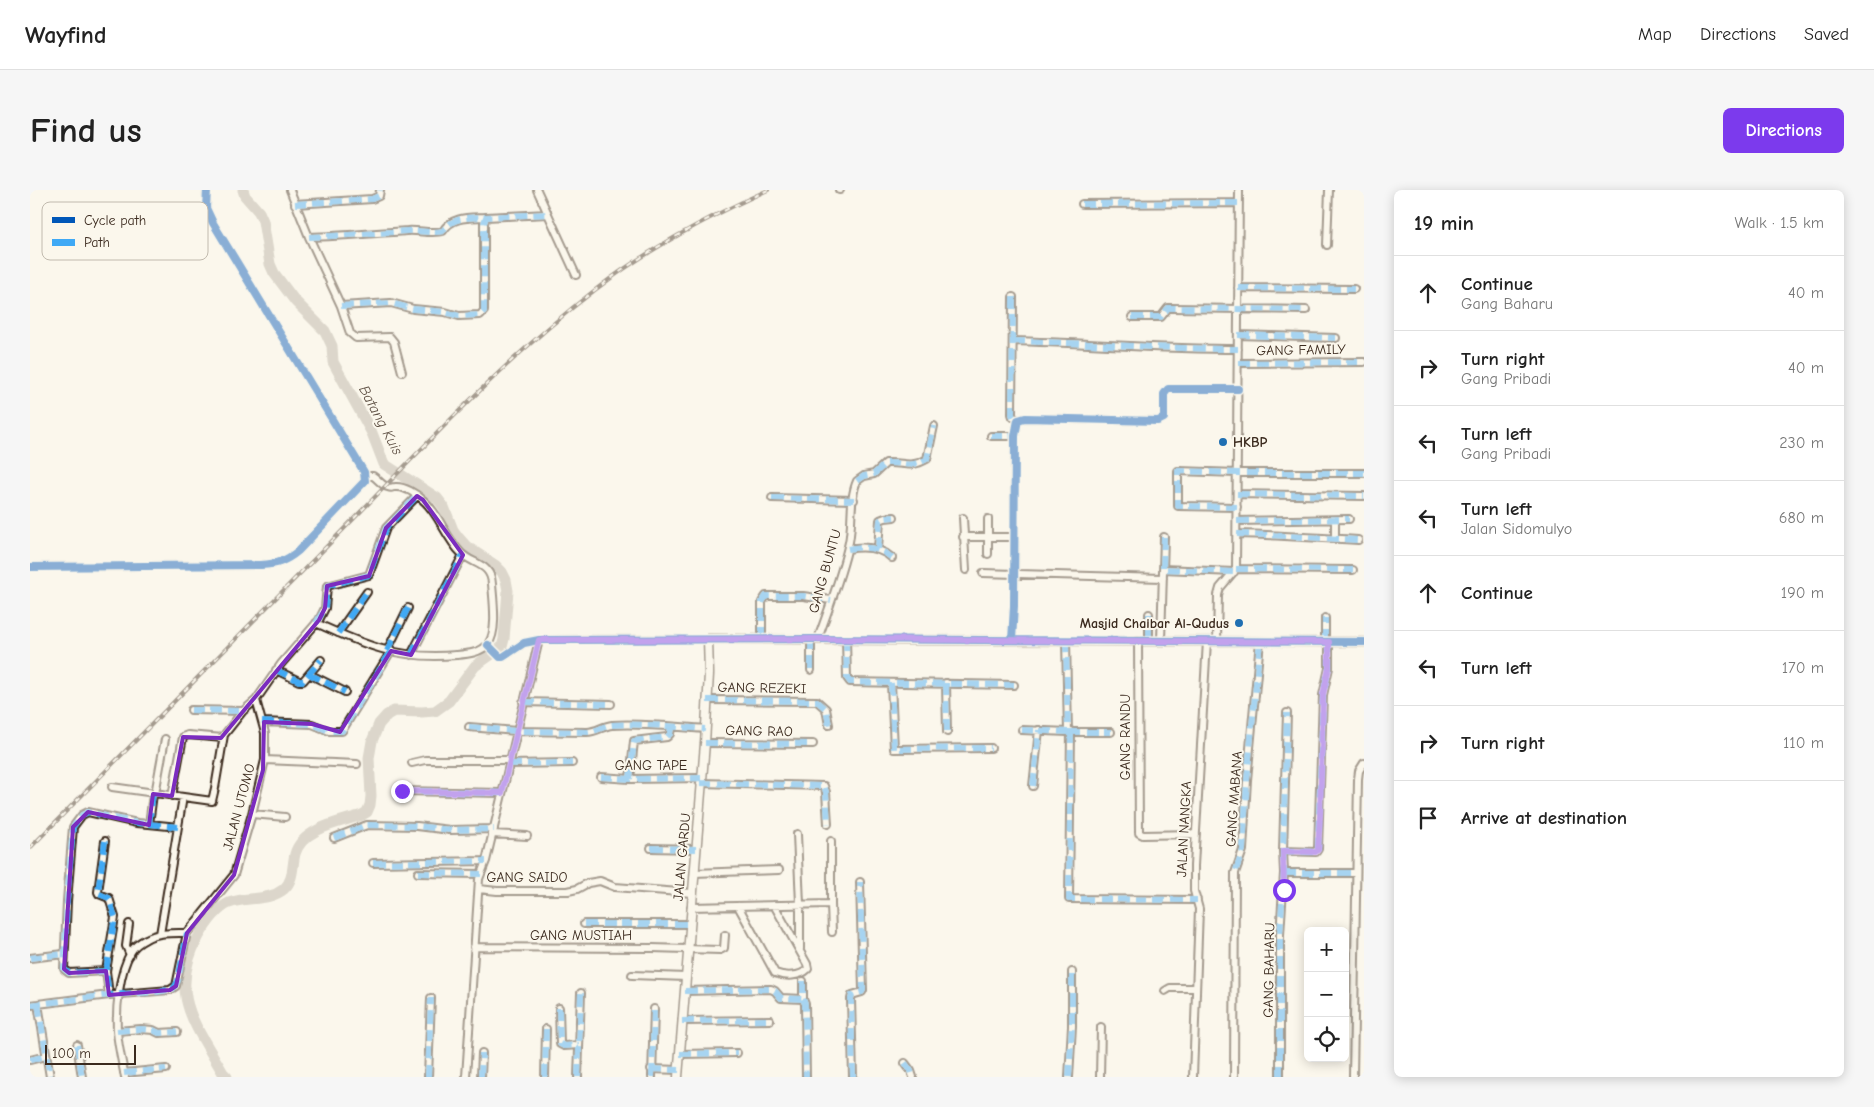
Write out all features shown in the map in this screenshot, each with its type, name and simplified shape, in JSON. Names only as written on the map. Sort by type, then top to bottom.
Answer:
[{"type":"street","points":[[290,190],[309,237],[341,306],[352,336],[361,338],[386,336],[392,339],[402,372]]},
{"type":"street","points":[[295,204],[372,199],[379,196],[380,190]]},
{"type":"street","points":[[537,190],[576,275]]},
{"type":"street","points":[[1217,641],[1218,594],[1220,588],[1235,570],[1237,534],[1239,190]]},
{"type":"street","points":[[1327,245],[1329,190]]},
{"type":"street","points":[[1082,204],[1238,203]]},
{"type":"street","points":[[30,567],[240,566],[277,563],[298,551],[365,481],[366,476],[213,224],[208,213]]},
{"type":"street","points":[[309,237],[353,236],[410,231],[438,232],[443,231],[446,225],[459,219],[548,214]]},
{"type":"street","points":[[341,306],[391,303],[413,309],[445,312],[460,316],[482,314],[484,311],[484,223],[486,218]]},
{"type":"street","points":[[1238,288],[1354,289]]},
{"type":"street","points":[[1013,297],[1012,414],[1018,420],[1025,418],[1158,421],[1164,418],[1164,394],[1168,389],[1238,389]]},
{"type":"street","points":[[1132,317],[1161,317],[1168,308],[1306,310]]},
{"type":"street","points":[[1238,335],[1336,338]]},
{"type":"street","points":[[1013,341],[1075,342],[1132,347],[1238,349]]},
{"type":"street","name":"GANG FAMILY","points":[[1238,363],[1364,362]]},
{"type":"street","points":[[1012,640],[1015,574],[1015,436],[1018,420]]},
{"type":"street","name":"GANG BUNTU","points":[[811,670],[815,639],[831,600],[848,549],[857,481],[864,476],[874,474],[886,463],[897,462],[912,465],[927,459],[934,426]]},
{"type":"street","points":[[991,436],[1015,436]]},
{"type":"street","points":[[1237,507],[1178,506],[1178,471],[1364,473]]},
{"type":"street","points":[[366,476],[373,476],[390,488],[396,486],[417,496],[430,507],[445,534],[463,555],[484,568],[492,577],[494,627],[490,647]]},
{"type":"street","points":[[1237,494],[1364,496]]},
{"type":"street","points":[[112,788],[209,802],[212,800],[223,738],[243,711],[256,700],[276,670],[316,623],[325,608],[327,586],[369,575],[386,528],[417,496]]},
{"type":"street","points":[[772,498],[854,500]]},
{"type":"street","points":[[878,549],[880,520],[894,517]]},
{"type":"street","points":[[963,518],[966,570]]},
{"type":"street","points":[[988,519],[988,554]]},
{"type":"street","points":[[1237,521],[1349,519]]},
{"type":"street","points":[[1334,520],[1335,539]]},
{"type":"street","points":[[1237,534],[1358,540]]},
{"type":"street","points":[[963,537],[1014,536]]},
{"type":"street","points":[[1161,640],[1164,537]]},
{"type":"street","points":[[848,549],[878,549],[892,558]]},
{"type":"street","points":[[411,655],[463,555]]},
{"type":"street","points":[[1163,569],[1353,570]]},
{"type":"street","points":[[983,573],[1163,578]]},
{"type":"street","points":[[338,633],[366,592]]},
{"type":"street","points":[[762,639],[763,598],[769,595],[785,595],[831,600]]},
{"type":"street","points":[[262,722],[312,724],[328,731],[340,732],[348,723],[389,651],[408,608]]},
{"type":"street","points":[[1148,640],[1149,614]]},
{"type":"street","points":[[1283,851],[1316,852],[1318,850],[1323,695],[1329,668],[1325,618]]},
{"type":"street","points":[[316,623],[362,644],[411,655],[448,656],[468,654],[490,647]]},
{"type":"street","name":"JALAN GARDU","points":[[679,1074],[707,700],[708,639]]},
{"type":"street","points":[[490,647],[500,657],[508,655],[524,643],[539,640],[846,639],[1364,642]]},
{"type":"street","points":[[846,639],[848,681],[1014,685]]},
{"type":"street","points":[[466,1077],[479,880],[486,861],[539,640]]},
{"type":"street","points":[[1066,640],[1069,732],[1069,899],[1197,900]]},
{"type":"street","name":"GANG RANDU","points":[[1138,640],[1139,833],[1143,835],[1196,834]]},
{"type":"street","name":"JALAN NANGKA","points":[[1193,1077],[1199,909],[1193,885],[1207,641]]},
{"type":"street","name":"GANG MABANA","points":[[1234,1077],[1235,873],[1243,850],[1247,780],[1260,641]]},
{"type":"street","points":[[276,670],[302,681],[321,660]]},
{"type":"street","points":[[309,674],[345,692]]},
{"type":"street","points":[[891,683],[894,749],[991,748]]},
{"type":"street","points":[[946,683],[948,732]]},
{"type":"street","name":"JALAN UTOMO","points":[[187,933],[234,875],[252,814],[265,760],[262,722],[256,700]]},
{"type":"street","name":"GANG REZEKI","points":[[707,700],[817,701],[826,709],[828,725]]},
{"type":"street","points":[[523,702],[611,704]]},
{"type":"street","points":[[191,710],[243,711]]},
{"type":"street","name":"GANG BAHARU","points":[[1280,1077],[1280,936],[1284,873],[1286,714]]},
{"type":"street","points":[[469,727],[516,731],[587,732],[614,725],[705,729]]},
{"type":"street","points":[[630,779],[634,741],[667,737],[670,734],[670,727]]},
{"type":"street","points":[[1022,730],[1111,732]]},
{"type":"street","points":[[1034,786],[1039,730]]},
{"type":"street","points":[[172,796],[183,737],[188,735],[223,738]]},
{"type":"street","points":[[149,824],[165,738]]},
{"type":"street","name":"GANG RAO","points":[[704,742],[813,744]]},
{"type":"street","points":[[265,760],[357,764]]},
{"type":"street","points":[[412,763],[425,760],[572,763]]},
{"type":"street","points":[[1354,1077],[1358,779],[1359,771],[1364,763]]},
{"type":"street","name":"GANG TAPE","points":[[601,777],[824,786],[826,789],[828,824]]},
{"type":"street","points":[[402,791],[502,793]]},
{"type":"street","points":[[160,934],[184,797]]},
{"type":"street","points":[[106,972],[66,972],[64,969],[73,824],[88,812],[130,822],[178,827]]},
{"type":"street","points":[[252,814],[285,817]]},
{"type":"street","points":[[334,838],[371,825],[493,831],[527,836]]},
{"type":"street","points":[[797,834],[800,951]]},
{"type":"street","points":[[105,842],[98,892],[110,899],[114,917],[106,972],[109,995]]},
{"type":"street","points":[[831,842],[832,932]]},
{"type":"street","points":[[651,848],[696,849]]},
{"type":"street","points":[[373,864],[486,861]]},
{"type":"street","points":[[694,873],[779,870]]},
{"type":"street","points":[[1284,873],[1356,872]]},
{"type":"street","points":[[418,874],[481,874]]},
{"type":"street","name":"GANG SAIDO","points":[[479,889],[497,891],[568,891],[588,883],[600,881],[615,887],[692,893]]},
{"type":"street","points":[[853,1077],[851,999],[852,994],[862,992],[863,990],[860,882]]},
{"type":"street","points":[[691,907],[831,904]]},
{"type":"street","points":[[738,906],[775,973],[795,975],[806,971],[808,966],[774,905]]},
{"type":"street","points":[[129,924],[126,946],[130,955]]},
{"type":"street","points":[[584,924],[690,924]]},
{"type":"street","points":[[30,1005],[109,995],[119,994],[157,992],[173,989],[178,981],[187,933],[160,934],[141,942],[135,947],[130,955],[119,994],[117,1031],[124,1075],[166,1069]]},
{"type":"street","name":"GANG MUSTIAH","points":[[474,947],[723,949],[725,935]]},
{"type":"street","points":[[30,958],[64,954]]},
{"type":"street","points":[[1069,1077],[1072,972]]},
{"type":"street","points":[[632,975],[686,977]]},
{"type":"street","points":[[803,981],[806,1077]]},
{"type":"street","points":[[1165,991],[1170,988],[1196,988]]},
{"type":"street","points":[[685,991],[771,989],[775,990],[782,999],[803,999]]},
{"type":"street","points":[[578,1077],[580,993]]},
{"type":"street","points":[[428,1077],[431,998]]},
{"type":"street","points":[[38,1004],[50,1077]]},
{"type":"street","points":[[559,1008],[560,1044],[564,1046],[579,1045]]},
{"type":"street","points":[[652,1077],[654,1009]]},
{"type":"street","points":[[682,1021],[770,1020]]},
{"type":"street","points":[[1100,1077],[1101,1027]]},
{"type":"street","points":[[117,1031],[141,1029],[160,1033],[176,1032]]},
{"type":"street","points":[[545,1077],[546,1029]]},
{"type":"street","points":[[77,1045],[82,1077]]},
{"type":"street","points":[[481,1077],[482,1053]]},
{"type":"street","points":[[680,1054],[737,1053]]},
{"type":"street","points":[[30,1060],[46,1056]]},
{"type":"street","points":[[905,1063],[913,1077]]},
{"type":"street","points":[[651,1069],[679,1074]]},
{"type":"highlighted area","points":[[417,496],[423,500],[463,555],[411,655],[391,651],[340,732],[312,724],[264,722],[263,770],[234,875],[187,933],[176,986],[170,990],[109,995],[106,971],[69,973],[64,969],[73,827],[88,812],[149,825],[153,794],[172,796],[183,737],[221,738],[319,620],[325,608],[327,586],[369,576],[386,528]]},
{"type":"waterway","name":"Batang Kuis","points":[[227,1077],[203,1039],[188,1008],[185,975],[190,956],[199,936],[216,913],[229,903],[271,896],[284,889],[290,881],[295,854],[305,838],[323,827],[367,812],[371,796],[369,758],[372,741],[379,724],[387,715],[394,711],[435,711],[449,701],[475,666],[502,647],[508,591],[502,572],[495,565],[466,546],[458,537],[453,530],[444,507],[437,498],[384,464],[372,433],[333,362],[332,346],[325,331],[295,301],[274,273],[270,264],[263,221],[259,212],[245,196],[243,190]]},
{"type":"railway","points":[[30,848],[429,441],[526,347],[595,290],[657,247],[723,211],[768,190]]},
{"type":"marked path","points":[[295,204],[372,199],[379,196],[380,190]]},
{"type":"marked path","points":[[1082,204],[1239,203]]},
{"type":"marked path","points":[[341,306],[391,303],[413,309],[445,312],[459,316],[480,315],[484,311],[484,223],[486,217],[548,214]]},
{"type":"marked path","points":[[309,237],[407,231],[438,232],[443,231],[456,220],[486,217]]},
{"type":"marked path","points":[[1238,288],[1354,289]]},
{"type":"marked path","points":[[1013,297],[1012,414],[1018,420]]},
{"type":"marked path","points":[[1132,317],[1161,317],[1168,308],[1306,310]]},
{"type":"marked path","points":[[1238,335],[1336,338]]},
{"type":"marked path","points":[[1013,341],[1238,349]]},
{"type":"marked path","points":[[1238,363],[1364,362]]},
{"type":"marked path","points":[[857,481],[864,476],[874,474],[886,463],[916,464],[927,459],[934,426]]},
{"type":"marked path","points":[[991,436],[1015,436]]},
{"type":"marked path","points":[[1237,507],[1178,506],[1178,471],[1364,473]]},
{"type":"marked path","points":[[1237,494],[1364,496]]},
{"type":"marked path","points":[[316,623],[325,608],[327,586],[369,575],[386,528],[417,496]]},
{"type":"marked path","points":[[772,498],[854,500]]},
{"type":"marked path","points":[[878,549],[880,520],[894,517]]},
{"type":"marked path","points":[[1237,521],[1349,519]]},
{"type":"marked path","points":[[1237,534],[1358,540]]},
{"type":"marked path","points":[[1164,537],[1163,569],[1234,572]]},
{"type":"marked path","points":[[848,549],[872,548],[892,558]]},
{"type":"marked path","points":[[411,655],[463,555]]},
{"type":"marked path","points":[[1236,569],[1353,570]]},
{"type":"marked path","points":[[338,633],[367,592]]},
{"type":"marked path","points":[[762,639],[762,602],[766,596],[803,596],[831,600]]},
{"type":"marked path","points":[[387,651],[408,608]]},
{"type":"marked path","points":[[1149,614],[1149,641]]},
{"type":"marked path","points":[[1325,618],[1325,642]]},
{"type":"marked path","points":[[811,639],[811,670]]},
{"type":"marked path","points":[[846,639],[847,678],[850,682],[1014,685]]},
{"type":"marked path","points":[[1022,730],[1068,732],[1066,640]]},
{"type":"marked path","points":[[1236,870],[1243,850],[1247,780],[1260,641]]},
{"type":"marked path","points":[[1283,851],[1316,852],[1318,849],[1323,695],[1329,668],[1329,642]]},
{"type":"marked path","points":[[262,722],[312,724],[329,731],[342,731],[391,651]]},
{"type":"marked path","points":[[276,670],[299,681],[303,681],[321,660]]},
{"type":"marked path","points":[[309,674],[345,692]]},
{"type":"marked path","points":[[891,683],[894,749],[991,748]]},
{"type":"marked path","points":[[946,683],[947,732]]},
{"type":"marked path","points":[[707,700],[817,701],[826,709],[829,725]]},
{"type":"marked path","points":[[523,702],[611,704]]},
{"type":"marked path","points":[[191,710],[243,711]]},
{"type":"marked path","points":[[1280,1077],[1280,935],[1284,873],[1287,713]]},
{"type":"marked path","points":[[469,727],[516,731],[587,732],[609,726],[624,725],[705,729]]},
{"type":"marked path","points":[[630,779],[634,741],[667,737],[670,734],[671,727]]},
{"type":"marked path","points":[[1033,786],[1039,730]]},
{"type":"marked path","points":[[1071,731],[1069,899],[1197,900]]},
{"type":"marked path","points":[[1068,732],[1111,732]]},
{"type":"marked path","points":[[705,743],[813,744]]},
{"type":"marked path","points":[[509,764],[572,763]]},
{"type":"marked path","points":[[601,777],[630,779],[701,778]]},
{"type":"marked path","points":[[700,783],[824,786],[828,824]]},
{"type":"marked path","points":[[402,791],[502,793]]},
{"type":"marked path","points":[[106,971],[69,973],[64,969],[73,827],[82,815],[88,812],[149,824],[153,794]]},
{"type":"marked path","points":[[149,824],[178,827]]},
{"type":"marked path","points":[[334,838],[367,825],[417,826],[450,830],[494,829]]},
{"type":"marked path","points":[[105,841],[98,892],[109,898],[115,917],[106,971],[109,995]]},
{"type":"marked path","points":[[651,848],[696,849]]},
{"type":"marked path","points":[[373,863],[486,861]]},
{"type":"marked path","points":[[418,873],[481,874]]},
{"type":"marked path","points":[[1284,873],[1356,873]]},
{"type":"marked path","points":[[853,1077],[851,999],[852,995],[863,990],[860,882]]},
{"type":"marked path","points":[[584,924],[690,924]]},
{"type":"marked path","points":[[30,1005],[173,989],[178,981],[187,933]]},
{"type":"marked path","points":[[30,958],[64,954]]},
{"type":"marked path","points":[[1069,1077],[1072,1026],[1072,972]]},
{"type":"marked path","points":[[803,981],[806,1077]]},
{"type":"marked path","points":[[685,991],[771,989],[781,998],[803,999]]},
{"type":"marked path","points":[[578,1077],[581,993]]},
{"type":"marked path","points":[[428,1077],[431,998]]},
{"type":"marked path","points":[[38,1004],[50,1077]]},
{"type":"marked path","points":[[559,1008],[560,1044],[564,1046],[579,1045]]},
{"type":"marked path","points":[[652,1077],[654,1009]]},
{"type":"marked path","points":[[682,1021],[770,1020]]},
{"type":"marked path","points":[[117,1031],[141,1029],[153,1030],[159,1033],[177,1032]]},
{"type":"marked path","points":[[545,1077],[546,1029]]},
{"type":"marked path","points":[[77,1045],[82,1077]]},
{"type":"marked path","points":[[481,1077],[482,1053]]},
{"type":"marked path","points":[[680,1054],[737,1053]]},
{"type":"marked path","points":[[30,1060],[46,1056]]},
{"type":"marked path","points":[[905,1063],[913,1077]]},
{"type":"marked path","points":[[124,1073],[166,1069]]},
{"type":"marked path","points":[[651,1069],[679,1070]]},
{"type":"cycle path","points":[[206,202],[207,190]]},
{"type":"cycle path","points":[[30,567],[261,565],[277,563],[298,551],[365,481],[364,472],[208,212]]},
{"type":"cycle path","points":[[1012,640],[1015,436],[1018,420],[1025,418],[1158,421],[1164,418],[1164,394],[1168,389],[1238,389]]},
{"type":"cycle path","points":[[488,645],[500,657],[503,657],[524,643],[539,640],[818,639],[1364,642]]},
{"type":"place","name":"HKBP","points":[[1223,442]]},
{"type":"place","name":"Masjid Chaibar Al-Qudus","points":[[1239,623]]},
{"type":"route","points":[[402,791],[502,793],[539,640],[818,639],[1329,642],[1329,668],[1323,695],[1318,851],[1309,853],[1283,851],[1284,890]]}]
